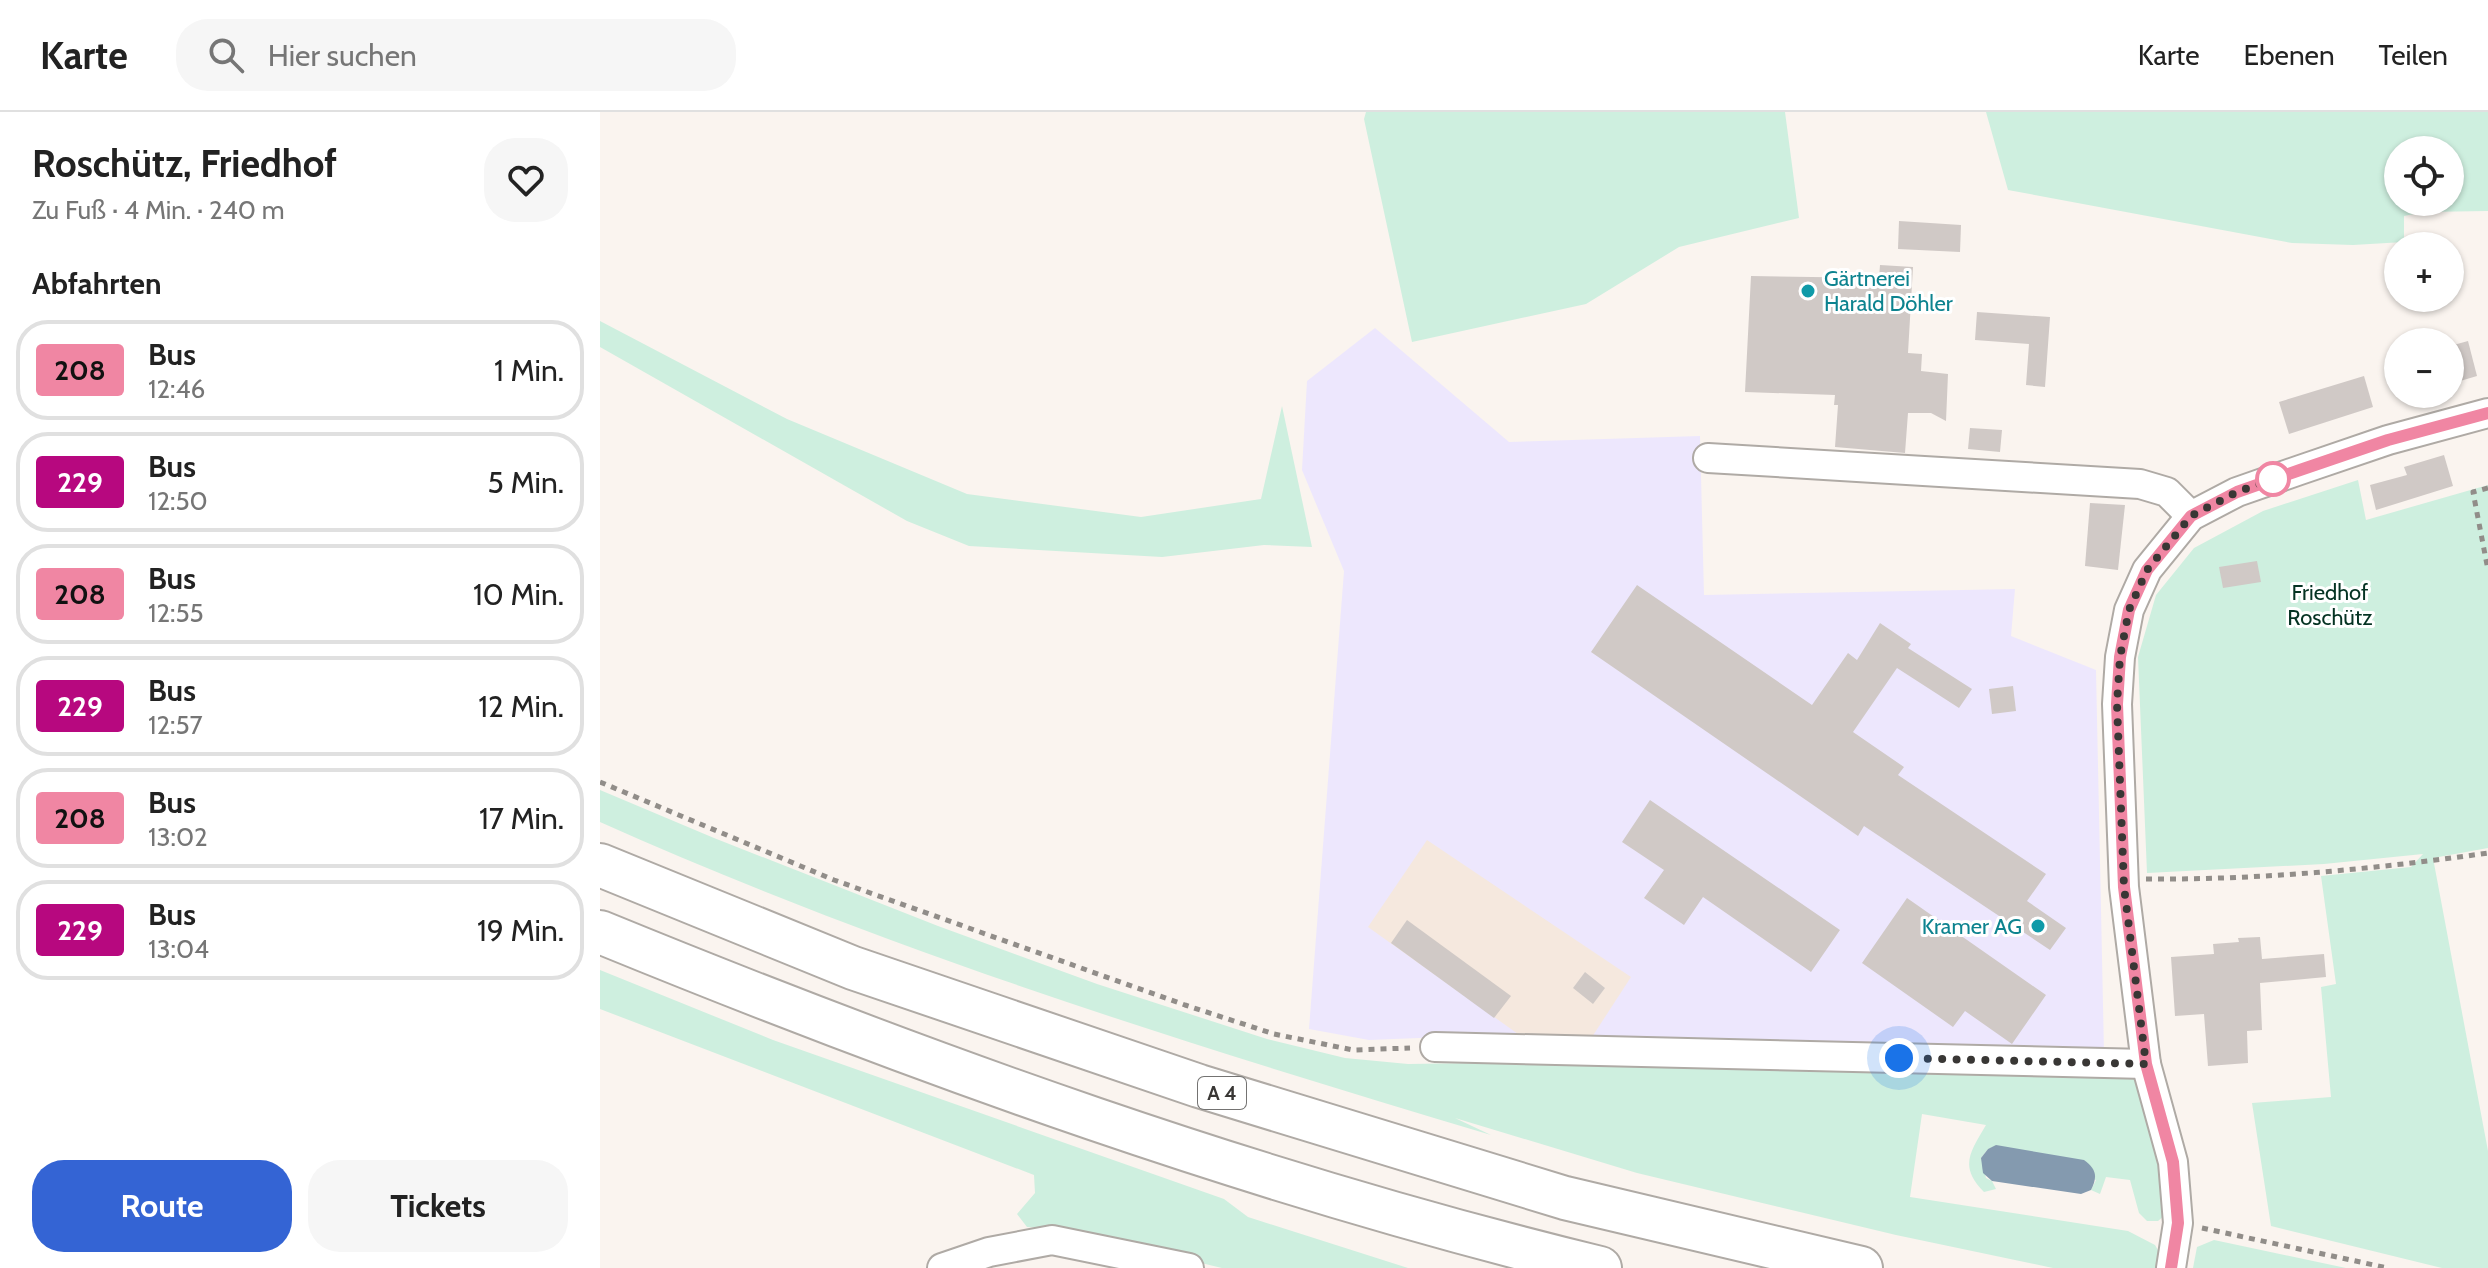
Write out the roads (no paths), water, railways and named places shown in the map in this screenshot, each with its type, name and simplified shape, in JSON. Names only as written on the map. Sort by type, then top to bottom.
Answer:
[{"type":"highway","name":"A 4","points":[[600,865],[853,968],[1199,1086],[1565,1198],[1861,1268]]},
{"type":"highway","points":[[600,932],[935,1062],[1170,1143],[1365,1205],[1600,1268]]},
{"type":"street","points":[[2171,1268],[2178,1223],[2173,1162],[2146,1064],[2124,873],[2117,704],[2120,657],[2129,610],[2147,570],[2191,516],[2237,492],[2287,474],[2388,440],[2488,413]]},
{"type":"street","points":[[1708,458],[2140,484],[2167,492],[2191,516]]},
{"type":"street","points":[[1435,1047],[2146,1064]]},
{"type":"street","points":[[942,1268],[989,1252],[1052,1240],[1189,1268]]},
{"type":"water","points":[[1996,1145],[2084,1160],[2095,1173],[2091,1190],[2081,1194],[1992,1181],[1983,1173],[1981,1158]]},
{"type":"place","name":"Gärtnerei Harald Döhler","points":[[1808,291]]},
{"type":"place","name":"Kramer AG","points":[[2038,926]]},
{"type":"park label","name":"Friedhof Roschütz","points":[[2330,604]]}]
